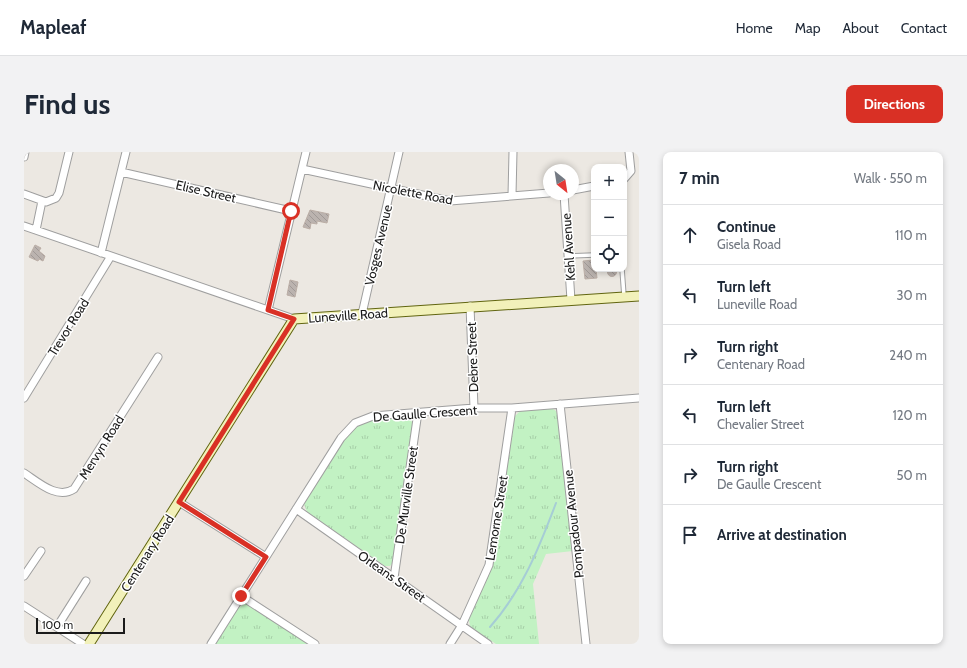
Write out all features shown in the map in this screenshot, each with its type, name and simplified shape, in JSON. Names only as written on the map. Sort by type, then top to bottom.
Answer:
[{"type":"street","points":[[24,156],[25,152]]},
{"type":"street","points":[[24,194],[42,201],[49,201],[58,196],[69,152]]},
{"type":"street","points":[[101,252],[126,152]]},
{"type":"street","points":[[268,310],[306,152]]},
{"type":"street","name":"Vosges Avenue","points":[[362,314],[400,152]]},
{"type":"street","points":[[512,195],[513,152]]},
{"type":"street","points":[[627,176],[632,167],[629,152]]},
{"type":"street","name":"Nicolette Road","points":[[302,169],[450,201],[543,193]]},
{"type":"street","name":"Elise Street","points":[[121,172],[291,211]]},
{"type":"street","points":[[579,189],[591,187]]},
{"type":"street","name":"Kehl Avenue","points":[[564,200],[571,300]]},
{"type":"street","points":[[36,230],[42,201]]},
{"type":"street","name":"Luneville Road","points":[[24,226],[294,319],[470,306],[639,296]]},
{"type":"street","name":"Trevor Road","points":[[24,398],[112,256]]},
{"type":"street","name":"Debre Street","points":[[470,306],[474,408]]},
{"type":"street","name":"Centenary Road","points":[[89,644],[294,319]]},
{"type":"street","name":"Mervyn Road","points":[[24,473],[55,492],[64,493],[74,489],[158,357]]},
{"type":"street","name":"De Gaulle Crescent","points":[[211,644],[341,438],[355,423],[364,418],[373,416],[418,412],[474,408],[512,408],[639,398]]},
{"type":"street","name":"Pompadour Avenue","points":[[560,404],[586,644]]},
{"type":"street","name":"Lemorne Street","points":[[450,644],[462,626],[489,565],[512,408]]},
{"type":"street","name":"De Murville Street","points":[[394,578],[418,412]]},
{"type":"street","points":[[179,502],[266,557]]},
{"type":"street","name":"Orleans Street","points":[[296,509],[488,644]]},
{"type":"street","points":[[24,576],[41,551]]},
{"type":"street","points":[[57,627],[86,581]]},
{"type":"street","points":[[241,596],[315,644]]},
{"type":"street","points":[[24,606],[83,644]]},
{"type":"lane","points":[[568,256],[591,254]]},
{"type":"lane","points":[[622,272],[624,297]]},
{"type":"green space","points":[[550,407],[556,411],[558,416],[573,551],[546,554],[533,584],[539,644],[496,644],[470,627],[469,619],[493,563],[515,416],[520,411]]},
{"type":"green space","points":[[403,417],[411,420],[413,425],[394,561],[390,566],[385,566],[307,512],[304,504],[348,434],[366,422]]},
{"type":"green space","points":[[246,603],[312,644],[215,644],[238,608]]},
{"type":"building","points":[[310,210],[329,214],[327,223],[317,221],[317,224],[311,223],[310,229],[303,227]]},
{"type":"building","points":[[35,245],[41,248],[39,251],[45,256],[43,261],[39,259],[38,261],[29,257]]},
{"type":"building","points":[[591,260],[591,272],[596,272],[597,278],[585,279],[583,261]]},
{"type":"building","points":[[608,272],[616,272],[614,276],[610,276]]},
{"type":"building","points":[[290,280],[298,282],[295,297],[287,295]]},
{"type":"waterway","points":[[490,627],[511,599],[529,568],[556,503]]},
{"type":"route","points":[[241,596],[266,557],[179,502],[294,319],[268,310],[291,211]]}]
